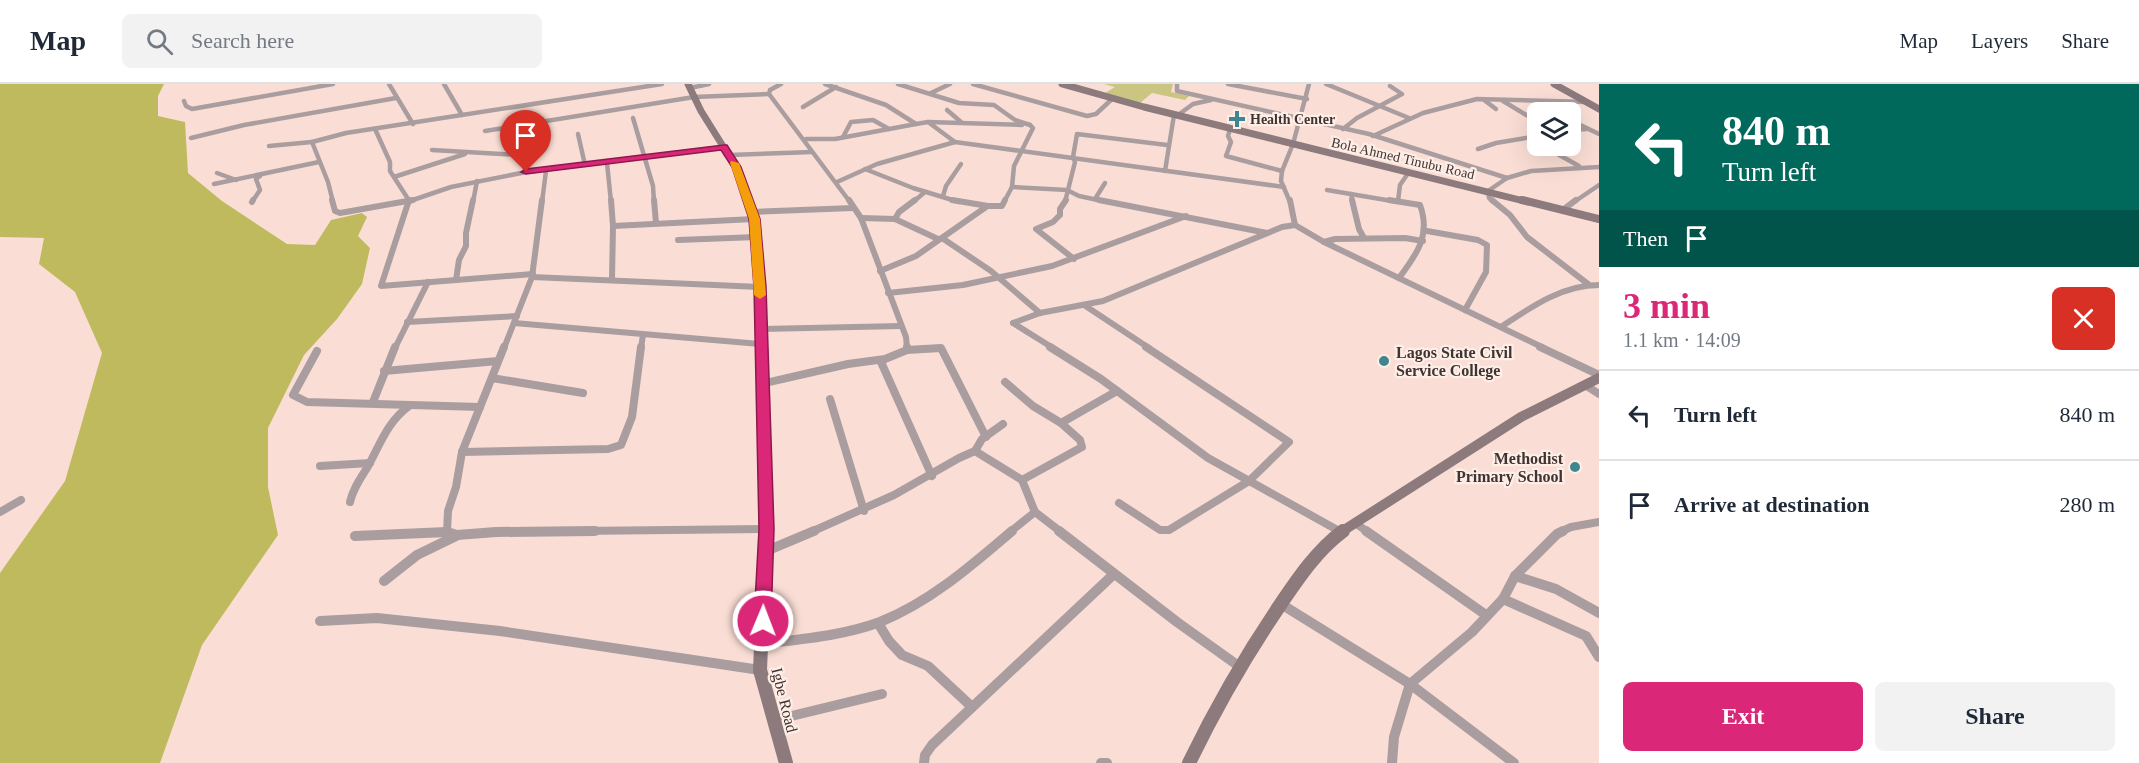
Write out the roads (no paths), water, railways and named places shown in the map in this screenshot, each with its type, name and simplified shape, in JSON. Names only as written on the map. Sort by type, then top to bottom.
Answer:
[{"type":"main road","name":"Bola Ahmed Tinubu Road","points":[[1063,84],[1230,129],[1599,219]]},
{"type":"main road","points":[[1554,84],[1598,108]]},
{"type":"main road","name":"Igbe Road","points":[[691,90],[736,167],[753,215],[757,237],[766,529],[760,670],[786,763]]},
{"type":"main road","points":[[1189,763],[1240,667],[1320,549],[1341,532],[1521,417],[1599,377]]},
{"type":"street","points":[[186,112],[192,109],[333,84]]},
{"type":"street","points":[[389,84],[413,124]]},
{"type":"street","points":[[444,84],[462,115]]},
{"type":"street","points":[[617,84],[625,90]]},
{"type":"street","points":[[269,146],[312,142],[375,129],[662,84]]},
{"type":"street","points":[[484,131],[691,90],[709,84]]},
{"type":"street","points":[[770,94],[770,90],[782,84]]},
{"type":"street","points":[[865,169],[925,192],[986,207],[1002,206],[1012,187],[1010,179],[1033,128],[1030,125],[1015,120],[994,105],[959,103],[898,84]]},
{"type":"street","points":[[931,93],[950,84]]},
{"type":"street","points":[[973,84],[1087,116],[1096,114],[1112,99]]},
{"type":"street","points":[[1177,84],[1177,91],[1373,136],[1507,178]]},
{"type":"street","points":[[1228,84],[1307,99]]},
{"type":"street","points":[[1295,225],[1289,195],[1281,181],[1282,171],[1307,99],[1309,84]]},
{"type":"street","points":[[1326,84],[1409,118]]},
{"type":"street","points":[[802,107],[831,85],[886,105],[916,124]]},
{"type":"street","points":[[1343,129],[1354,117],[1382,106],[1402,94],[1390,86]]},
{"type":"street","points":[[691,90],[770,94],[806,139],[812,152],[837,182],[861,218],[906,337],[907,350]]},
{"type":"street","points":[[191,138],[244,125],[396,98]]},
{"type":"street","points":[[1165,171],[1167,145],[1176,115],[1193,104],[1213,99]]},
{"type":"street","points":[[1373,136],[1409,118],[1455,103],[1484,100],[1586,102]]},
{"type":"street","points":[[1484,100],[1496,109]]},
{"type":"street","points":[[1502,100],[1527,115]]},
{"type":"street","points":[[184,101],[186,106],[192,109]]},
{"type":"street","points":[[947,110],[961,122]]},
{"type":"street","points":[[633,118],[653,186],[656,223]]},
{"type":"street","points":[[843,137],[851,122],[873,120],[890,129]]},
{"type":"street","points":[[806,139],[843,137],[928,122],[1030,125]]},
{"type":"street","points":[[928,122],[955,142]]},
{"type":"street","points":[[1581,125],[1599,134]]},
{"type":"street","points":[[375,129],[390,162],[390,170],[410,201]]},
{"type":"street","points":[[1230,129],[1228,136],[1231,143],[1226,156],[1282,171]]},
{"type":"street","points":[[1581,129],[1589,129]]},
{"type":"street","points":[[578,134],[585,165]]},
{"type":"street","points":[[1074,258],[1036,231],[1057,218],[1066,200],[1075,162],[1073,157],[1078,134],[1167,145]]},
{"type":"street","points":[[1478,149],[1496,143],[1527,138]]},
{"type":"street","points":[[521,141],[520,155],[526,172]]},
{"type":"street","points":[[312,142],[328,182],[336,212],[410,201],[477,181],[526,172],[727,151],[812,152]]},
{"type":"street","points":[[837,182],[865,169],[912,153],[955,142],[1284,187]]},
{"type":"street","points":[[432,150],[520,155]]},
{"type":"street","points":[[394,177],[470,152]]},
{"type":"street","points":[[1562,156],[1581,166]]},
{"type":"street","points":[[214,184],[319,162]]},
{"type":"street","points":[[607,163],[613,226],[612,279]]},
{"type":"street","points":[[943,196],[946,186],[961,164]]},
{"type":"street","points":[[1588,284],[1527,237],[1510,215],[1489,198],[1488,191],[1507,178],[1531,171],[1581,166],[1599,167]]},
{"type":"street","points":[[447,532],[448,511],[456,487],[462,452],[532,276],[546,171]]},
{"type":"street","points":[[1398,201],[1400,184],[1409,172]]},
{"type":"street","points":[[217,173],[237,180]]},
{"type":"street","points":[[252,202],[260,190],[256,179],[261,175]]},
{"type":"street","points":[[456,280],[459,260],[466,246],[466,233],[477,181]]},
{"type":"street","points":[[1095,199],[1105,183]]},
{"type":"street","points":[[1564,209],[1599,185]]},
{"type":"street","points":[[1012,187],[1067,190],[1095,199],[1267,233]]},
{"type":"street","points":[[1327,190],[1420,206],[1426,231],[1423,241],[1399,278]]},
{"type":"street","points":[[895,219],[899,212],[925,192]]},
{"type":"street","points":[[1351,194],[1359,229],[1364,238]]},
{"type":"street","points":[[410,201],[381,286],[532,276],[760,287]]},
{"type":"street","points":[[880,271],[916,256],[986,207]]},
{"type":"street","points":[[613,226],[853,208]]},
{"type":"street","points":[[888,293],[963,285],[1052,266],[1186,216]]},
{"type":"street","points":[[861,218],[895,219],[940,238],[968,253],[1040,313]]},
{"type":"street","points":[[1341,532],[1208,458],[1165,429],[1117,391],[1013,323],[1040,313],[1121,295],[1267,233],[1295,225],[1324,242],[1599,377]]},
{"type":"street","points":[[1426,231],[1478,240],[1487,245],[1486,272],[1465,310]]},
{"type":"street","points":[[678,240],[757,237]]},
{"type":"street","points":[[1324,242],[1335,239],[1364,238],[1405,238],[1423,241]]},
{"type":"street","points":[[373,402],[384,371],[428,282]]},
{"type":"street","points":[[1501,327],[1518,315],[1570,288],[1588,284],[1599,285]]},
{"type":"street","points":[[1084,305],[1289,442],[1249,481],[1165,531],[1119,503]]},
{"type":"street","points":[[407,322],[515,320],[643,335],[760,344]]},
{"type":"street","points":[[760,329],[901,326]]},
{"type":"street","points":[[462,452],[608,449],[621,445],[632,417],[635,381],[643,335]]},
{"type":"street","points":[[761,384],[783,381],[852,363],[881,362],[907,350],[941,348],[987,437]]},
{"type":"street","points":[[317,351],[293,395],[312,403],[373,402],[411,406],[480,407]]},
{"type":"street","points":[[384,371],[498,361]]},
{"type":"street","points":[[881,362],[932,476]]},
{"type":"street","points":[[492,378],[583,393]]},
{"type":"street","points":[[1005,382],[1033,406],[1061,423],[1080,440],[1082,447],[1022,480]]},
{"type":"street","points":[[1585,386],[1599,394]]},
{"type":"street","points":[[1061,423],[1117,391]]},
{"type":"street","points":[[830,399],[864,510]]},
{"type":"street","points":[[350,502],[353,487],[370,463],[379,440],[392,420],[411,406]]},
{"type":"street","points":[[975,451],[978,442],[1003,424]]},
{"type":"street","points":[[764,552],[864,510],[932,476],[958,457],[975,451]]},
{"type":"street","points":[[975,451],[1022,480],[1035,512],[1114,574],[1240,667]]},
{"type":"street","points":[[320,466],[370,463]]},
{"type":"street","points":[[0,512],[21,500]]},
{"type":"street","points":[[762,644],[833,636],[878,623],[900,613],[949,582],[1035,512]]},
{"type":"street","points":[[1392,763],[1394,737],[1410,684],[1472,632],[1503,598],[1515,576],[1557,534],[1571,527],[1599,522]]},
{"type":"street","points":[[1355,523],[1486,615]]},
{"type":"street","points":[[355,536],[447,532],[457,535],[496,532],[766,529]]},
{"type":"street","points":[[384,581],[417,555],[457,535]]},
{"type":"street","points":[[924,763],[928,749],[1114,574]]},
{"type":"street","points":[[1515,576],[1556,589],[1599,613]]},
{"type":"street","points":[[1503,598],[1586,636],[1590,639],[1593,650],[1599,657]]},
{"type":"street","points":[[1281,604],[1410,684],[1514,763]]},
{"type":"street","points":[[320,621],[377,618],[500,631],[760,670]]},
{"type":"street","points":[[878,623],[889,641],[902,655],[928,666],[972,707]]},
{"type":"street","points":[[775,720],[882,694]]},
{"type":"street","points":[[1101,763],[1107,763]]},
{"type":"place","name":"Health Center","points":[[1237,119]]},
{"type":"place","name":"Lagos State Civil Service College","points":[[1384,361]]},
{"type":"place","name":"Methodist Primary School","points":[[1575,467]]}]
